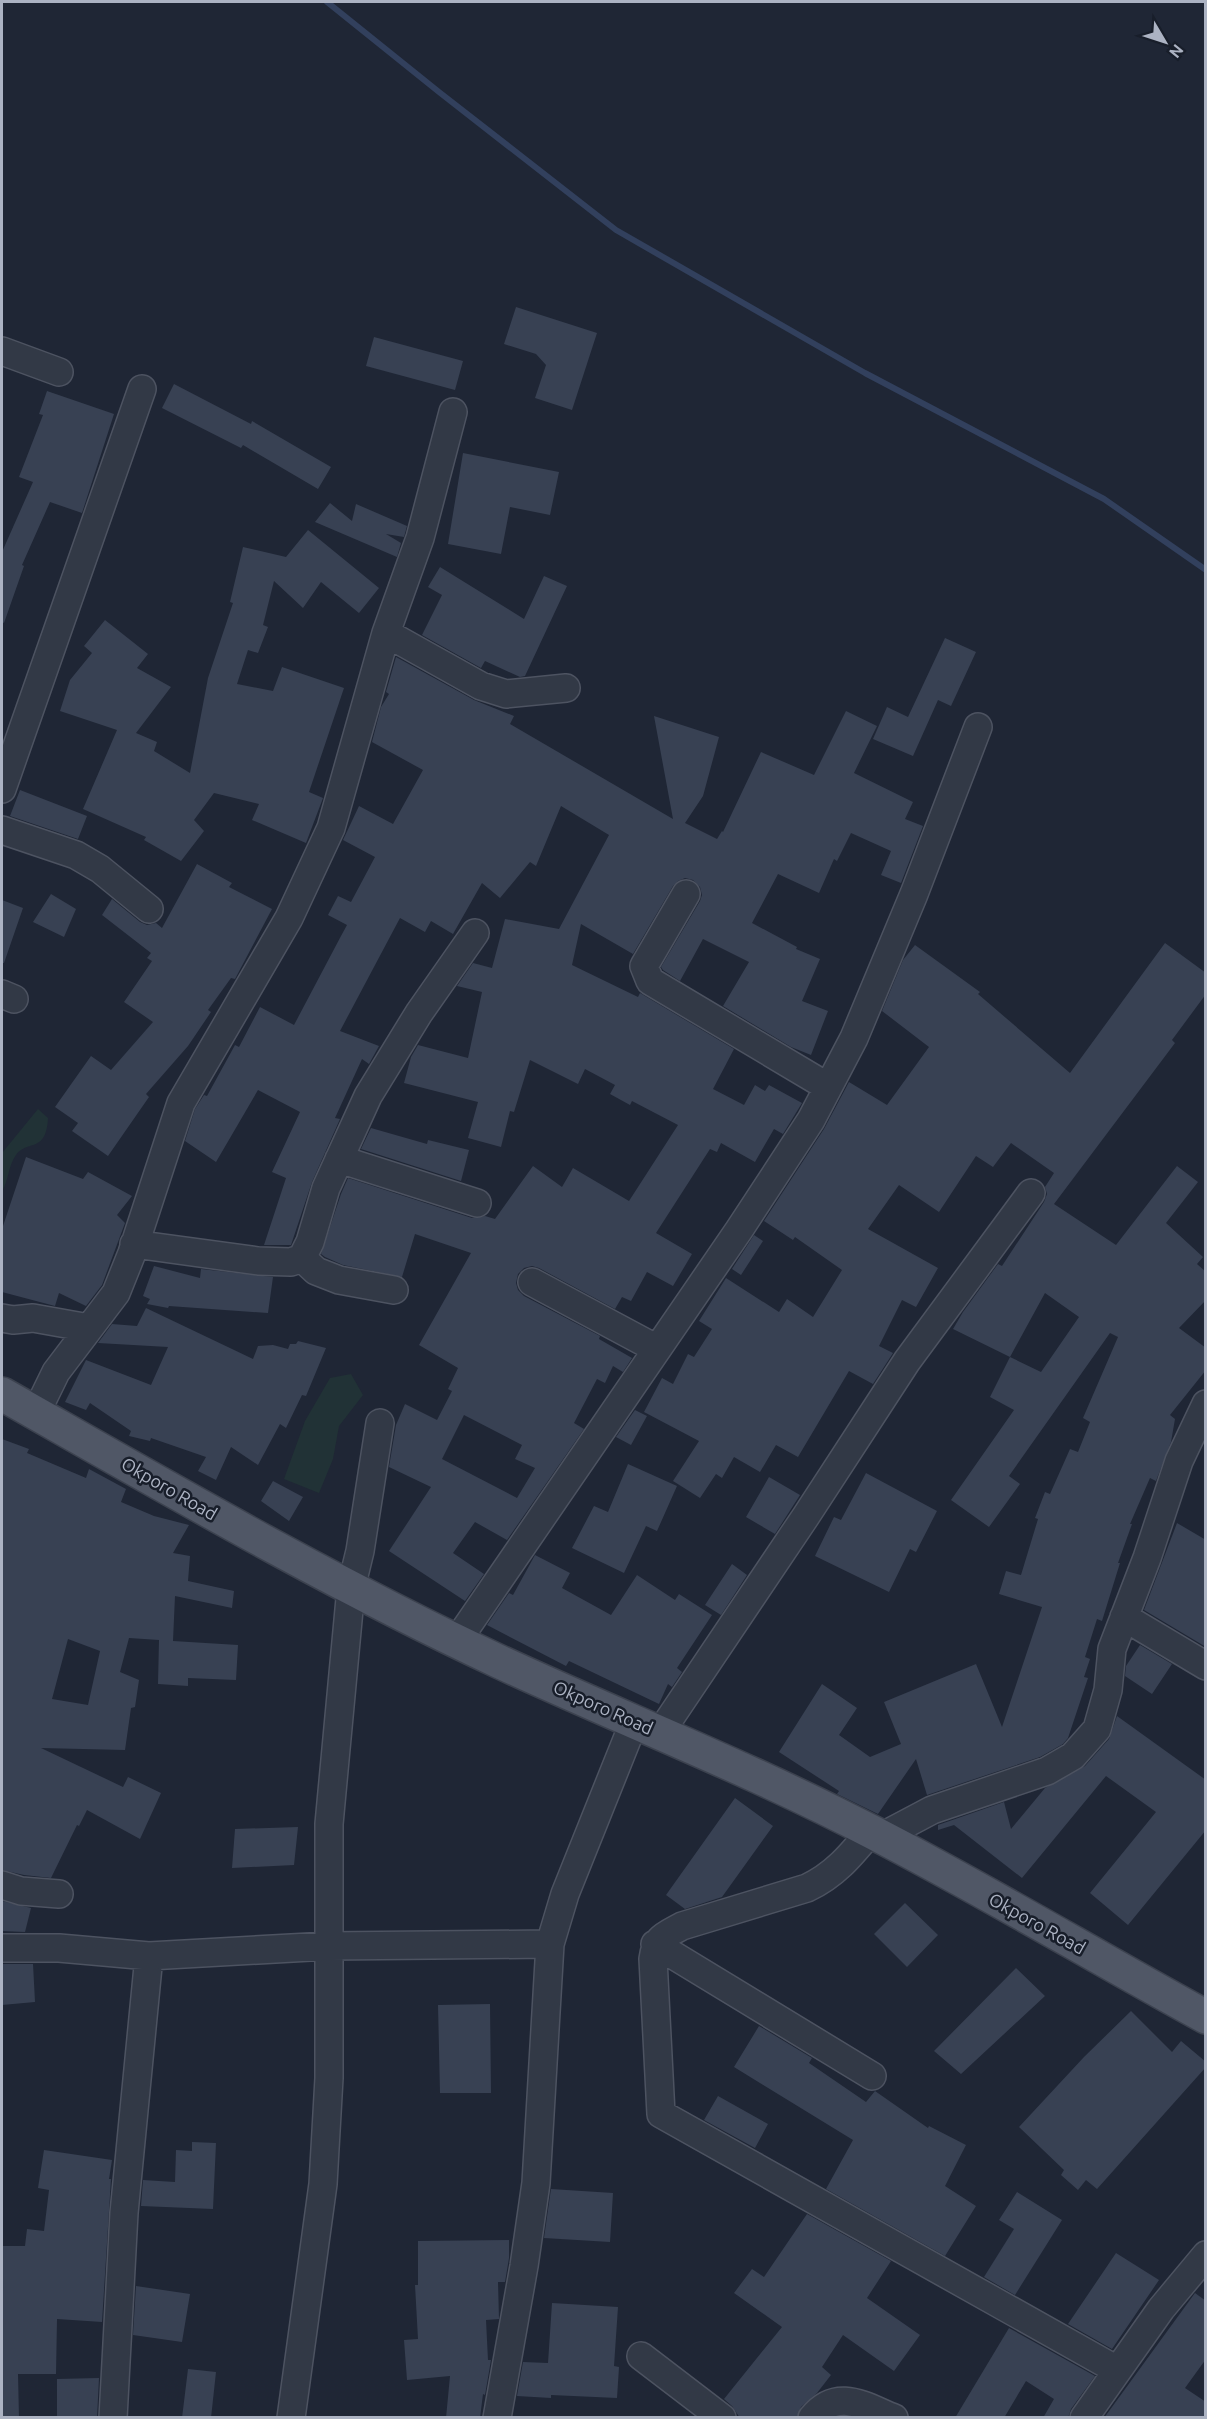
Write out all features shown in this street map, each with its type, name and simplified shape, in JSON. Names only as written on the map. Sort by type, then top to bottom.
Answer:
[{"type":"main road","name":"Okporo Road","points":[[2,1394],[263,1542],[351,1588],[457,1641],[763,1779],[876,1834],[1206,2018]]},
{"type":"street","points":[[2,351],[59,372]]},
{"type":"street","points":[[2,789],[142,388]]},
{"type":"street","points":[[36,1413],[56,1372],[116,1293],[181,1103],[289,918],[331,828],[386,633],[420,538],[453,412]]},
{"type":"street","points":[[386,633],[481,686],[506,694],[566,688]]},
{"type":"street","points":[[457,1641],[739,1230],[811,1120],[854,1038],[914,894],[978,727]]},
{"type":"street","points":[[2,830],[76,855],[100,868],[149,909]]},
{"type":"street","points":[[686,894],[644,966],[650,981],[828,1087]]},
{"type":"street","points":[[134,1244],[258,1261],[291,1262],[302,1258],[310,1242],[326,1188],[368,1096],[419,1013],[475,933]]},
{"type":"street","points":[[339,1159],[477,1203]]},
{"type":"street","points":[[497,2418],[536,2183],[550,1944],[565,1894],[647,1728],[907,1361],[1031,1193]]},
{"type":"street","points":[[302,1258],[316,1271],[339,1280],[394,1290]]},
{"type":"street","points":[[532,1282],[657,1349]]},
{"type":"street","points":[[2,1318],[13,1320],[33,1318],[89,1328]]},
{"type":"street","points":[[1118,2370],[661,2114],[653,1959],[655,1944],[682,1926],[807,1888],[824,1880],[841,1867],[876,1834],[932,1810],[1047,1771],[1073,1756],[1097,1730],[1108,1690],[1112,1649],[1147,1558],[1179,1461],[1206,1404]]},
{"type":"street","points":[[291,2418],[322,2184],[329,2078],[329,1824],[351,1588],[360,1551],[380,1423]]},
{"type":"street","points":[[1124,1617],[1206,1666]]},
{"type":"street","points":[[2,1885],[21,1891],[59,1894]]},
{"type":"street","points":[[2,1948],[59,1948],[149,1956],[328,1946],[550,1944]]},
{"type":"street","points":[[655,1944],[872,2076]]},
{"type":"street","points":[[113,2418],[124,2213],[149,1956]]},
{"type":"street","points":[[1084,2418],[1118,2370],[1201,2268]]},
{"type":"street","points":[[641,2355],[722,2418]]},
{"type":"street","points":[[812,2418],[820,2408],[833,2400],[851,2401],[894,2418]]},
{"type":"shaded area","points":[[38,1109],[48,1118],[44,1137],[16,1155],[2,1191],[2,1153]]},
{"type":"shaded area","points":[[351,1374],[363,1395],[339,1426],[333,1459],[319,1493],[284,1479],[305,1421],[330,1378]]},
{"type":"building","points":[[516,307],[597,333],[572,410],[535,398],[546,365],[536,354],[504,344]]},
{"type":"building","points":[[374,337],[463,361],[455,390],[366,366]]},
{"type":"building","points":[[174,384],[251,424],[252,421],[331,467],[318,489],[243,445],[241,448],[162,408]]},
{"type":"building","points":[[47,391],[114,414],[82,513],[50,502],[22,565],[24,566],[4,623],[2,622],[2,552],[33,482],[19,477],[43,415],[39,414]]},
{"type":"building","points":[[463,453],[559,472],[550,515],[510,507],[501,554],[448,544]]},
{"type":"building","points":[[330,503],[352,521],[356,504],[407,526],[404,537],[386,534],[401,543],[397,557],[315,522]]},
{"type":"building","points":[[308,530],[379,588],[359,613],[321,582],[303,608],[274,581],[263,625],[268,627],[258,653],[248,650],[237,684],[273,691],[282,667],[344,688],[309,792],[323,798],[306,843],[252,820],[259,804],[214,793],[194,820],[204,831],[181,861],[144,840],[146,837],[83,809],[117,730],[60,711],[70,680],[92,653],[84,646],[105,620],[148,654],[137,668],[171,687],[136,733],[157,742],[154,751],[190,773],[208,678],[233,603],[230,602],[243,547],[286,557]]},
{"type":"building","points":[[440,567],[524,619],[544,576],[567,586],[525,676],[520,677],[485,661],[481,668],[422,635],[442,595],[428,587]]},
{"type":"building","points":[[945,638],[976,652],[951,706],[938,700],[913,756],[873,739],[887,707],[908,717]]},
{"type":"building","points":[[396,657],[474,700],[514,716],[510,724],[673,819],[654,716],[719,737],[703,796],[685,823],[717,839],[723,832],[761,752],[814,775],[846,711],[877,726],[854,773],[913,802],[905,819],[923,826],[901,883],[881,875],[891,851],[851,833],[837,861],[834,859],[819,893],[778,874],[752,923],[797,947],[796,949],[820,959],[802,1001],[828,1011],[811,1055],[791,1047],[723,1006],[749,962],[703,939],[680,981],[663,970],[661,967],[702,895],[700,887],[693,880],[685,878],[673,886],[633,954],[581,924],[572,965],[638,997],[640,993],[734,1049],[713,1089],[744,1105],[755,1085],[765,1091],[769,1085],[802,1103],[783,1134],[774,1129],[755,1162],[721,1143],[717,1152],[710,1149],[656,1233],[692,1254],[673,1286],[647,1272],[631,1301],[622,1297],[615,1309],[539,1268],[532,1266],[524,1268],[518,1274],[516,1283],[518,1290],[524,1296],[600,1336],[599,1339],[632,1358],[623,1372],[613,1366],[605,1383],[597,1379],[574,1423],[584,1429],[507,1540],[475,1522],[453,1553],[484,1574],[465,1601],[389,1551],[431,1487],[389,1467],[396,1425],[405,1404],[437,1420],[452,1391],[448,1389],[458,1368],[419,1345],[471,1253],[415,1234],[402,1277],[343,1265],[325,1257],[321,1254],[348,1178],[472,1218],[485,1216],[495,1219],[533,1166],[562,1187],[573,1168],[629,1201],[678,1125],[632,1101],[630,1105],[610,1094],[615,1085],[585,1069],[578,1084],[530,1060],[514,1112],[510,1111],[501,1147],[468,1138],[478,1102],[404,1083],[411,1057],[418,1045],[468,1058],[482,992],[457,986],[473,963],[492,968],[505,919],[559,929],[609,835],[561,806],[536,866],[530,862],[500,898],[482,883],[453,934],[431,921],[425,932],[400,918],[340,1031],[379,1046],[369,1064],[362,1059],[335,1118],[340,1119],[312,1182],[291,1245],[264,1245],[286,1178],[272,1172],[300,1112],[258,1090],[216,1162],[185,1141],[195,1109],[204,1095],[207,1096],[235,1045],[239,1047],[260,1007],[294,1025],[347,925],[328,915],[338,896],[351,902],[375,857],[343,840],[359,806],[393,824],[423,770],[372,742],[381,707],[389,694],[386,692]],"holes":[[[464,1415],[522,1445],[515,1459],[535,1468],[517,1498],[442,1459]]]},
{"type":"building","points":[[20,790],[87,816],[78,839],[10,816]]},
{"type":"building","points":[[197,864],[232,883],[229,887],[272,909],[235,979],[231,978],[208,1010],[211,1012],[188,1046],[146,1094],[149,1097],[108,1156],[72,1131],[78,1123],[55,1107],[91,1056],[111,1070],[153,1022],[124,1002],[152,961],[147,958],[151,953],[102,915],[112,899],[140,922],[147,925],[156,923],[162,928]]},
{"type":"building","points":[[51,894],[76,909],[64,937],[33,922]]},
{"type":"building","points":[[2,900],[23,908],[4,963],[2,963]]},
{"type":"building","points":[[1165,943],[1206,973],[1206,994],[1172,1040],[1175,1043],[1054,1204],[1116,1245],[1177,1166],[1198,1182],[1166,1223],[1203,1257],[1197,1264],[1206,1272],[1206,1300],[1179,1328],[1206,1348],[1206,1370],[1170,1415],[1175,1419],[1171,1442],[1156,1481],[1150,1478],[1130,1524],[1132,1524],[1118,1563],[1120,1563],[1102,1621],[1097,1619],[1085,1657],[1090,1659],[1084,1677],[1088,1678],[1068,1738],[1063,1744],[1040,1757],[927,1795],[916,1759],[878,1814],[837,1794],[839,1791],[779,1752],[822,1684],[857,1708],[839,1735],[870,1757],[901,1744],[884,1702],[976,1664],[1002,1727],[1042,1607],[999,1594],[1006,1571],[1021,1575],[1038,1519],[1035,1518],[1045,1492],[1050,1494],[1070,1449],[1078,1452],[1090,1422],[1083,1418],[1118,1337],[1110,1333],[1009,1476],[1020,1484],[989,1527],[951,1500],[1014,1410],[990,1397],[1010,1357],[953,1329],[998,1264],[1002,1266],[1044,1202],[1047,1194],[1045,1187],[1054,1173],[1011,1143],[993,1167],[976,1156],[939,1212],[899,1185],[868,1229],[938,1268],[916,1307],[902,1300],[879,1346],[893,1353],[873,1384],[849,1371],[798,1457],[776,1445],[760,1472],[734,1457],[722,1478],[716,1474],[700,1498],[673,1481],[699,1441],[644,1412],[662,1378],[673,1384],[688,1354],[694,1357],[712,1329],[699,1321],[726,1278],[779,1312],[787,1299],[813,1317],[842,1270],[795,1237],[793,1240],[764,1221],[824,1129],[849,1082],[887,1105],[929,1047],[882,1011],[903,960],[915,945],[980,992],[978,994],[1070,1073]],"holes":[[[1045,1293],[1079,1317],[1041,1372],[1010,1357]]]},
{"type":"building","points":[[371,1128],[427,1144],[428,1140],[469,1150],[461,1181],[361,1149]]},
{"type":"building","points":[[26,1157],[83,1179],[88,1172],[132,1196],[117,1215],[125,1223],[102,1285],[86,1306],[59,1293],[55,1306],[2,1292],[2,1229]]},
{"type":"building","points":[[754,1235],[763,1241],[741,1275],[732,1269]]},
{"type":"building","points":[[154,1266],[200,1278],[201,1269],[273,1277],[268,1313],[169,1306],[168,1308],[147,1304],[150,1299],[143,1296]]},
{"type":"building","points":[[146,1308],[253,1359],[258,1346],[273,1345],[288,1349],[290,1344],[296,1344],[298,1341],[326,1348],[306,1396],[302,1395],[286,1428],[280,1424],[258,1465],[231,1447],[216,1480],[198,1471],[206,1457],[151,1438],[150,1441],[129,1436],[131,1431],[90,1403],[86,1410],[65,1402],[86,1360],[151,1385],[168,1347],[98,1343],[112,1324],[137,1326]]},
{"type":"building","points":[[635,1410],[647,1416],[631,1445],[616,1437]]},
{"type":"building","points":[[2,1439],[29,1449],[27,1453],[86,1478],[89,1469],[126,1489],[121,1502],[154,1516],[189,1525],[173,1553],[190,1556],[188,1581],[234,1591],[232,1608],[175,1596],[173,1641],[238,1645],[236,1680],[188,1678],[188,1686],[158,1684],[159,1640],[129,1638],[120,1672],[139,1680],[135,1707],[131,1708],[125,1750],[41,1748],[123,1787],[128,1777],[161,1793],[140,1839],[87,1810],[79,1826],[77,1825],[51,1878],[2,1870]],"holes":[[[68,1639],[100,1651],[88,1705],[52,1699]]]},
{"type":"building","points":[[628,1464],[677,1486],[657,1531],[646,1526],[624,1573],[572,1548],[594,1506],[608,1512]]},
{"type":"building","points":[[866,1473],[937,1511],[916,1552],[910,1549],[889,1592],[815,1556],[834,1517],[841,1520]]},
{"type":"building","points":[[769,1477],[800,1495],[775,1534],[746,1517]]},
{"type":"building","points":[[273,1481],[303,1497],[289,1521],[261,1501]]},
{"type":"building","points":[[1177,1523],[1206,1540],[1206,1647],[1144,1610]]},
{"type":"building","points":[[535,1555],[570,1573],[562,1588],[611,1615],[637,1575],[675,1600],[679,1594],[712,1615],[677,1668],[682,1672],[672,1687],[668,1684],[659,1704],[569,1661],[566,1666],[487,1625],[509,1593],[513,1595]]},
{"type":"building","points":[[732,1564],[747,1575],[721,1615],[705,1605]]},
{"type":"building","points":[[1140,1645],[1172,1664],[1152,1694],[1125,1676],[1126,1666]]},
{"type":"building","points":[[1117,1716],[1206,1780],[1206,1830],[1128,1925],[1090,1893],[1156,1812],[1106,1776],[1022,1878],[954,1825],[938,1830],[938,1825],[1004,1802],[1011,1829],[1045,1788],[1085,1766],[1109,1739]]},
{"type":"building","points":[[735,1798],[773,1826],[722,1897],[685,1909],[666,1895]]},
{"type":"building","points":[[298,1827],[294,1865],[232,1868],[235,1829]]},
{"type":"building","points":[[2,1901],[31,1908],[25,1932],[2,1931]]},
{"type":"building","points":[[905,1903],[938,1935],[907,1967],[874,1934]]},
{"type":"building","points":[[2,1964],[33,1964],[35,2002],[2,2005]]},
{"type":"building","points":[[1016,1968],[1045,1996],[961,2074],[934,2051]]},
{"type":"building","points":[[490,2004],[491,2093],[440,2093],[438,2005]]},
{"type":"building","points":[[1131,2011],[1172,2052],[1181,2041],[1206,2062],[1206,2067],[1097,2189],[1086,2180],[1078,2190],[1061,2175],[1064,2170],[1019,2127],[1084,2057]]},
{"type":"building","points":[[759,2026],[812,2058],[809,2063],[866,2102],[875,2091],[928,2128],[929,2126],[966,2145],[945,2186],[976,2206],[945,2256],[826,2189],[853,2140],[734,2067]]},
{"type":"building","points":[[718,2096],[768,2124],[755,2148],[704,2120]]},
{"type":"building","points":[[192,2142],[216,2143],[213,2209],[141,2206],[143,2180],[175,2182],[176,2150],[192,2151]]},
{"type":"building","points":[[44,2150],[112,2160],[109,2179],[111,2179],[102,2322],[57,2319],[56,2374],[18,2374],[19,2418],[2,2418],[2,2246],[25,2246],[27,2229],[44,2231],[49,2190],[38,2188]]},
{"type":"building","points":[[551,2189],[613,2193],[610,2242],[544,2238]]},
{"type":"building","points":[[1017,2192],[1062,2220],[1015,2295],[984,2277],[1014,2229],[999,2220]]},
{"type":"building","points":[[807,2214],[891,2261],[867,2298],[920,2335],[894,2371],[843,2335],[822,2367],[831,2375],[817,2393],[801,2407],[797,2418],[740,2418],[724,2399],[782,2327],[734,2293],[752,2269],[764,2277]]},
{"type":"building","points":[[509,2240],[505,2282],[498,2282],[499,2319],[486,2320],[488,2360],[491,2360],[480,2418],[446,2418],[450,2376],[407,2380],[404,2340],[418,2339],[415,2285],[418,2285],[418,2241]]},
{"type":"building","points":[[1116,2253],[1159,2280],[1112,2349],[1068,2324]]},
{"type":"building","points":[[136,2286],[190,2294],[182,2342],[133,2335]]},
{"type":"building","points":[[1195,2293],[1206,2301],[1206,2359],[1185,2388],[1206,2402],[1206,2418],[1104,2418]]},
{"type":"building","points":[[552,2303],[618,2307],[614,2366],[619,2367],[617,2398],[517,2396],[523,2362],[548,2363]]},
{"type":"building","points":[[1009,2328],[1095,2376],[1071,2409],[1068,2418],[1043,2418],[1054,2399],[1026,2381],[1004,2418],[955,2418]]},
{"type":"building","points":[[188,2369],[216,2372],[211,2418],[182,2418]]},
{"type":"building","points":[[99,2378],[97,2418],[57,2418],[57,2379]]},
{"type":"waterway","points":[[327,2],[616,230],[865,373],[1104,499],[1206,570]]}]
